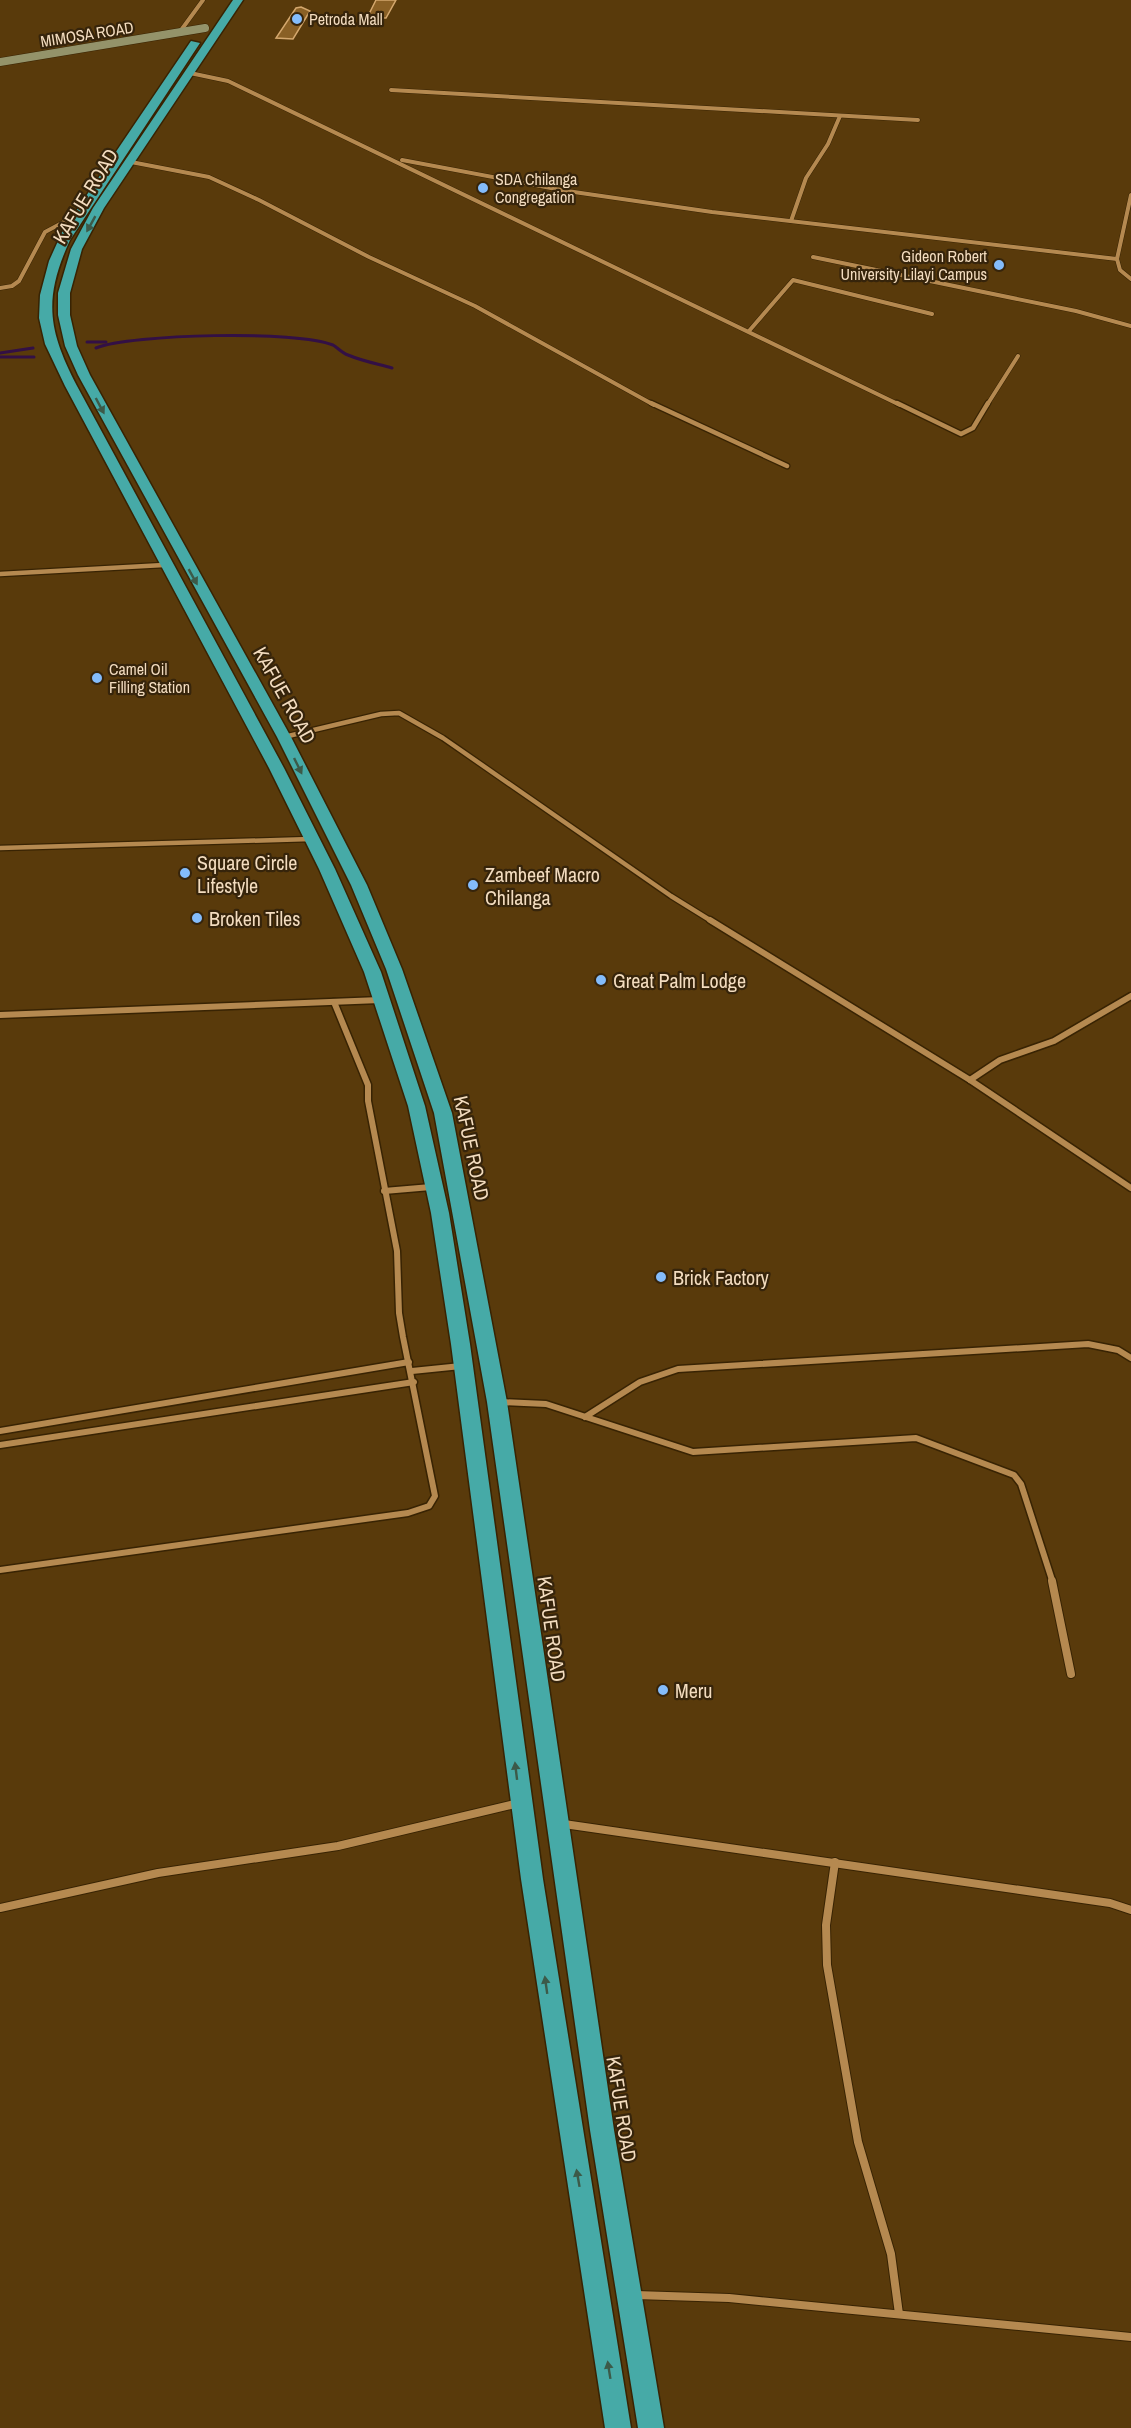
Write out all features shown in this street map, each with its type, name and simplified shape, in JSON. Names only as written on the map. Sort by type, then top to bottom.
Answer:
[{"type":"highway","name":"KAFUE ROAD","points":[[225,0],[80,214],[54,264],[45,306],[47,332],[67,377],[164,565],[315,839],[349,911],[383,1000],[409,1078],[436,1186],[465,1365],[520,1803],[557,2060],[618,2428]]},
{"type":"highway","name":"KAFUE ROAD","points":[[238,0],[93,220],[73,259],[64,293],[65,329],[89,386],[284,737],[359,885],[406,1000],[443,1113],[497,1402],[557,1823],[628,2295],[651,2428]]},
{"type":"street","points":[[201,34],[179,33],[202,0]]},
{"type":"street","name":"MIMOSA ROAD","points":[[0,62],[179,33],[201,34]]},
{"type":"street","points":[[190,73],[228,81],[961,434],[973,428],[1018,356]]},
{"type":"street","points":[[391,90],[918,120]]},
{"type":"street","points":[[791,221],[806,178],[828,144],[840,116]]},
{"type":"street","points":[[390,158],[567,191],[791,221],[1117,259]]},
{"type":"street","points":[[131,162],[209,177],[259,200],[369,258],[475,306],[651,404],[787,466]]},
{"type":"street","points":[[1131,195],[1117,259],[1120,270],[1131,279]]},
{"type":"street","points":[[0,288],[12,286],[19,281],[41,237],[50,227],[80,214]]},
{"type":"street","points":[[813,258],[1076,311],[1131,326]]},
{"type":"street","points":[[749,331],[793,280],[932,314]]},
{"type":"street","points":[[0,574],[164,565]]},
{"type":"street","points":[[284,737],[381,714],[399,713],[443,738],[671,896],[970,1080],[1131,1188]]},
{"type":"street","points":[[0,848],[315,839]]},
{"type":"street","points":[[970,1080],[1000,1060],[1054,1041],[1131,996]]},
{"type":"street","points":[[0,1015],[383,1000]]},
{"type":"street","points":[[0,1570],[408,1513],[429,1506],[435,1496],[399,1312],[397,1251],[368,1101],[368,1085],[334,1002]]},
{"type":"street","points":[[384,1191],[436,1186]]},
{"type":"street","points":[[585,1417],[645,1378],[678,1369],[940,1351],[1088,1344],[1118,1350],[1131,1358]]},
{"type":"street","points":[[0,1431],[409,1362]]},
{"type":"street","points":[[411,1371],[465,1365]]},
{"type":"street","points":[[0,1445],[414,1382]]},
{"type":"street","points":[[497,1402],[546,1404],[693,1452],[916,1438],[1003,1469],[1014,1475],[1021,1484],[1050,1569],[1071,1674]]},
{"type":"street","points":[[0,1908],[158,1873],[338,1846],[520,1803]]},
{"type":"street","points":[[557,1823],[1110,1903],[1131,1910]]},
{"type":"street","points":[[835,1862],[826,1925],[827,1965],[858,2142],[888,2244],[899,2314]]},
{"type":"street","points":[[628,2295],[729,2298],[1131,2337]]},
{"type":"building","points":[[376,0],[396,0],[386,18],[367,18]]},
{"type":"building","points":[[301,7],[310,11],[293,39],[276,38],[296,8]]},
{"type":"waterway","points":[[96,348],[115,343],[177,337],[286,337],[333,345],[353,357],[392,368]]},
{"type":"waterway","points":[[87,342],[106,342]]},
{"type":"waterway","points":[[0,353],[33,348]]},
{"type":"waterway","points":[[0,357],[34,357]]},
{"type":"place","name":"Petroda Mall","points":[[297,19]]},
{"type":"place","name":"SDA Chilanga Congregation","points":[[483,188]]},
{"type":"place","name":"Gideon Robert University Lilayi Campus","points":[[999,265]]},
{"type":"place","name":"Camel Oil Filling Station","points":[[97,678]]},
{"type":"place","name":"Square Circle Lifestyle","points":[[185,873]]},
{"type":"place","name":"Zambeef Macro Chilanga","points":[[473,885]]},
{"type":"place","name":"Broken Tiles","points":[[197,918]]},
{"type":"place","name":"Great Palm Lodge","points":[[601,980]]},
{"type":"place","name":"Brick Factory","points":[[661,1277]]},
{"type":"place","name":"Meru","points":[[663,1690]]}]
